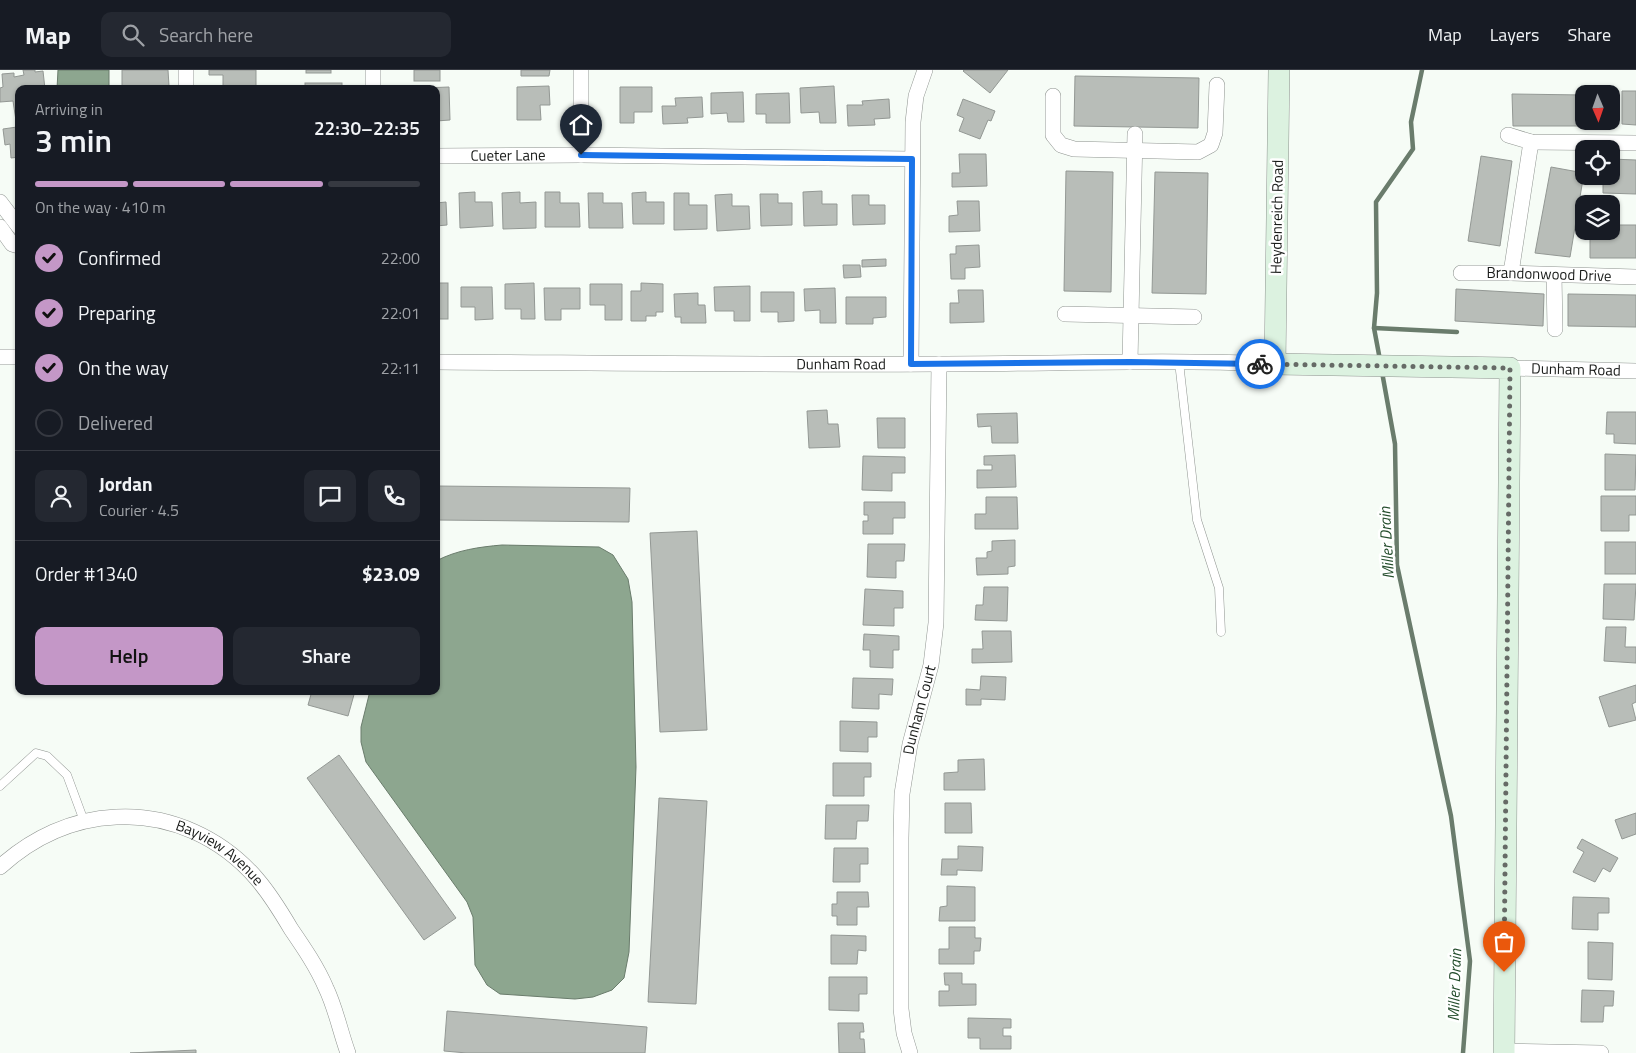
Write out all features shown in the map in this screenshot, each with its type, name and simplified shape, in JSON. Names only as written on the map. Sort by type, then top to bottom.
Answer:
[{"type":"street","points":[[186,70],[186,85]]},
{"type":"street","points":[[373,70],[373,85]]},
{"type":"street","points":[[581,70],[581,155]]},
{"type":"street","points":[[911,364],[914,109],[916,96],[925,70]]},
{"type":"street","name":"Heydenreich Road","points":[[1275,364],[1279,70]]},
{"type":"street","points":[[1053,96],[1053,135],[1062,145],[1074,149],[1198,152],[1212,145],[1215,133],[1217,85]]},
{"type":"street","points":[[1130,362],[1135,134]]},
{"type":"street","points":[[1508,135],[1531,142],[1636,143]]},
{"type":"street","points":[[1511,273],[1531,142]]},
{"type":"street","name":"Cueter Lane","points":[[440,156],[581,155],[912,159]]},
{"type":"street","points":[[0,202],[15,222]]},
{"type":"street","points":[[0,227],[12,244],[15,245]]},
{"type":"street","name":"Brandonwood Drive","points":[[1461,273],[1636,277]]},
{"type":"street","points":[[1554,275],[1555,329]]},
{"type":"street","points":[[1065,314],[1194,317]]},
{"type":"street","points":[[0,357],[15,357]]},
{"type":"street","name":"Dunham Road","points":[[440,362],[939,364],[1179,362],[1636,371]]},
{"type":"street","name":"Dunham Court","points":[[910,1053],[904,1033],[901,1009],[901,814],[905,771],[927,680],[936,623],[939,364]]},
{"type":"street","points":[[1510,368],[1504,1052],[1601,1053]]},
{"type":"street","name":"Bayview Avenue","points":[[0,867],[46,835],[84,821],[111,817],[147,817],[168,822],[207,838],[237,858],[272,898],[315,966],[327,989],[348,1053]]},
{"type":"lane","points":[[1179,362],[1197,520],[1218,588],[1221,632]]},
{"type":"lane","points":[[0,786],[36,753],[48,756],[67,775],[84,821]]},
{"type":"shaded area","points":[[58,70],[109,70],[109,85],[57,85]]},
{"type":"shaded area","points":[[502,545],[599,547],[613,555],[628,579],[632,602],[636,767],[629,952],[624,978],[612,990],[593,997],[575,999],[500,994],[487,985],[475,965],[473,917],[467,902],[366,762],[361,742],[361,727],[369,695],[440,695],[440,559],[452,554]]},
{"type":"building","points":[[23,70],[43,71],[45,85],[15,85],[15,114],[13,101],[0,102],[0,88],[3,87],[2,74],[14,73],[14,77],[24,75]]},
{"type":"building","points":[[122,70],[168,70],[169,85],[122,85]]},
{"type":"building","points":[[209,70],[256,70],[256,85],[223,85],[223,75],[209,75]]},
{"type":"building","points":[[306,70],[331,70],[331,73],[306,73]]},
{"type":"building","points":[[414,70],[440,70],[440,81],[414,81]]},
{"type":"building","points":[[521,70],[550,70],[549,76],[521,76]]},
{"type":"building","points":[[964,70],[1008,70],[990,93]]},
{"type":"building","points":[[1075,76],[1199,78],[1198,128],[1074,126]]},
{"type":"building","points":[[305,83],[342,83],[342,85],[305,85]]},
{"type":"building","points":[[549,86],[550,105],[540,105],[541,120],[517,120],[517,87]]},
{"type":"building","points":[[834,86],[836,123],[820,123],[819,112],[801,113],[800,88]]},
{"type":"building","points":[[440,87],[449,87],[450,120],[440,121]]},
{"type":"building","points":[[620,87],[652,87],[652,112],[634,112],[634,123],[620,123]]},
{"type":"building","points":[[1622,91],[1636,91],[1636,125],[1622,124]]},
{"type":"building","points":[[743,92],[744,122],[728,122],[727,113],[711,114],[711,93]]},
{"type":"building","points":[[789,93],[790,123],[766,123],[766,114],[756,114],[756,94]]},
{"type":"building","points":[[1512,94],[1575,95],[1575,126],[1513,126]]},
{"type":"building","points":[[702,97],[703,117],[687,118],[688,123],[663,124],[662,106],[676,106],[675,98]]},
{"type":"building","points":[[889,99],[890,118],[874,119],[875,125],[848,126],[847,105],[863,105],[862,101]]},
{"type":"building","points":[[963,99],[995,111],[991,121],[988,120],[980,139],[959,131],[964,118],[957,115]]},
{"type":"building","points":[[15,127],[15,158],[11,158],[10,144],[5,145],[3,129]]},
{"type":"building","points":[[959,154],[986,154],[987,186],[952,187],[952,173],[960,173]]},
{"type":"building","points":[[1481,156],[1512,161],[1500,246],[1468,241]]},
{"type":"building","points":[[1620,159],[1636,160],[1636,194],[1603,193],[1603,185],[1620,185]]},
{"type":"building","points":[[1551,167],[1575,171],[1575,185],[1582,185],[1580,195],[1575,195],[1575,227],[1570,257],[1535,253]]},
{"type":"building","points":[[1066,171],[1113,172],[1111,292],[1064,291]]},
{"type":"building","points":[[1155,172],[1208,173],[1206,294],[1152,293]]},
{"type":"building","points":[[822,191],[822,204],[837,204],[837,225],[804,226],[803,192]]},
{"type":"building","points":[[475,192],[475,202],[492,202],[493,226],[460,228],[459,193]]},
{"type":"building","points":[[520,192],[520,203],[536,202],[536,228],[503,229],[502,193]]},
{"type":"building","points":[[545,192],[560,192],[560,203],[579,203],[580,227],[545,227]]},
{"type":"building","points":[[646,192],[646,202],[664,202],[664,224],[633,224],[632,193]]},
{"type":"building","points":[[588,193],[603,193],[603,203],[622,203],[623,228],[589,228]]},
{"type":"building","points":[[674,193],[689,193],[689,205],[707,205],[707,229],[674,230]]},
{"type":"building","points":[[732,194],[732,206],[749,206],[750,229],[717,231],[715,195]]},
{"type":"building","points":[[760,194],[778,194],[778,203],[792,203],[792,225],[761,226]]},
{"type":"building","points":[[852,195],[869,195],[869,205],[885,205],[885,224],[853,225]]},
{"type":"building","points":[[957,201],[979,201],[980,231],[949,232],[949,216],[958,215]]},
{"type":"building","points":[[446,202],[447,225],[440,226],[440,203]]},
{"type":"building","points":[[1620,225],[1636,225],[1636,258],[1590,258],[1590,240],[1620,240]]},
{"type":"building","points":[[979,245],[980,267],[965,268],[965,279],[951,279],[950,254],[956,254],[956,246]]},
{"type":"building","points":[[886,259],[886,266],[862,267],[862,260]]},
{"type":"building","points":[[843,265],[860,265],[861,277],[844,278]]},
{"type":"building","points":[[440,283],[448,283],[448,319],[440,319]]},
{"type":"building","points":[[534,283],[535,319],[521,319],[521,309],[505,309],[505,284]]},
{"type":"building","points":[[641,283],[663,284],[663,312],[656,312],[656,316],[646,316],[646,321],[631,321],[631,291],[641,291]]},
{"type":"building","points":[[590,284],[622,284],[622,320],[605,320],[605,305],[590,305]]},
{"type":"building","points":[[750,286],[750,321],[734,321],[734,311],[715,311],[714,287]]},
{"type":"building","points":[[461,287],[492,287],[493,319],[475,320],[475,307],[461,307]]},
{"type":"building","points":[[544,288],[580,288],[580,309],[561,309],[561,320],[545,320]]},
{"type":"building","points":[[835,288],[836,323],[820,323],[820,310],[805,311],[804,289]]},
{"type":"building","points":[[1456,289],[1544,294],[1543,326],[1455,321]]},
{"type":"building","points":[[958,290],[983,290],[984,322],[950,323],[950,303],[959,303]]},
{"type":"building","points":[[761,292],[794,292],[794,321],[778,322],[778,312],[761,312]]},
{"type":"building","points":[[698,293],[698,305],[705,305],[706,323],[681,323],[681,317],[675,317],[674,294]]},
{"type":"building","points":[[1568,294],[1636,295],[1636,327],[1568,326]]},
{"type":"building","points":[[846,297],[886,297],[886,317],[873,318],[873,324],[846,324]]},
{"type":"building","points":[[827,410],[828,424],[838,424],[840,447],[809,448],[807,411]]},
{"type":"building","points":[[1607,412],[1636,412],[1636,444],[1614,443],[1614,434],[1606,434]]},
{"type":"building","points":[[1017,413],[1018,443],[992,443],[991,426],[978,427],[977,414]]},
{"type":"building","points":[[877,418],[905,418],[905,448],[878,448]]},
{"type":"building","points":[[1605,454],[1636,455],[1635,490],[1605,490]]},
{"type":"building","points":[[1015,455],[1016,487],[977,488],[977,470],[992,470],[992,465],[984,465],[984,456]]},
{"type":"building","points":[[863,456],[905,457],[905,473],[892,473],[892,491],[862,490]]},
{"type":"building","points":[[440,486],[630,488],[629,522],[440,520]]},
{"type":"building","points":[[1601,496],[1636,496],[1636,515],[1629,515],[1629,531],[1601,531]]},
{"type":"building","points":[[986,497],[1017,497],[1018,529],[975,529],[975,514],[986,514]]},
{"type":"building","points":[[864,502],[905,502],[905,518],[893,518],[893,534],[863,534],[863,521],[868,521],[868,515],[864,515]]},
{"type":"building","points":[[697,531],[707,730],[660,732],[650,533]]},
{"type":"building","points":[[1015,540],[1015,566],[1008,567],[1008,574],[977,575],[976,558],[987,558],[987,552],[992,551],[992,541]]},
{"type":"building","points":[[1605,542],[1636,542],[1636,574],[1605,574]]},
{"type":"building","points":[[868,544],[905,544],[904,561],[896,561],[896,578],[867,577]]},
{"type":"building","points":[[1604,584],[1636,584],[1634,620],[1603,619]]},
{"type":"building","points":[[984,587],[1008,587],[1007,621],[975,620],[976,605],[983,605]]},
{"type":"building","points":[[865,589],[903,591],[903,608],[894,608],[894,626],[863,625]]},
{"type":"building","points":[[1606,627],[1626,627],[1625,647],[1636,647],[1636,663],[1604,661]]},
{"type":"building","points":[[982,631],[1011,631],[1012,662],[972,663],[972,649],[983,649]]},
{"type":"building","points":[[864,634],[899,636],[899,650],[893,650],[893,668],[870,667],[870,650],[863,650]]},
{"type":"building","points":[[981,676],[1006,677],[1005,700],[981,699],[981,705],[966,705],[966,689],[980,690]]},
{"type":"building","points":[[853,678],[893,679],[892,695],[879,694],[879,709],[852,708]]},
{"type":"building","points":[[1636,685],[1636,702],[1632,704],[1636,720],[1609,727],[1599,697]]},
{"type":"building","points":[[311,695],[354,695],[348,716],[308,705]]},
{"type":"building","points":[[840,721],[877,722],[877,737],[868,737],[868,752],[840,751]]},
{"type":"building","points":[[339,755],[456,918],[424,940],[307,778]]},
{"type":"building","points":[[984,759],[985,790],[944,790],[944,773],[958,772],[958,760]]},
{"type":"building","points":[[833,763],[871,763],[871,777],[864,777],[864,796],[833,796]]},
{"type":"building","points":[[659,798],[707,801],[696,1004],[648,1002]]},
{"type":"building","points":[[945,803],[971,803],[972,833],[945,833]]},
{"type":"building","points":[[826,805],[869,805],[868,821],[857,821],[856,839],[825,839]]},
{"type":"building","points":[[1636,813],[1636,834],[1622,839],[1615,820]]},
{"type":"building","points":[[1582,839],[1618,858],[1610,872],[1603,868],[1595,882],[1573,872],[1584,852],[1577,848]]},
{"type":"building","points":[[958,846],[983,847],[982,871],[957,870],[957,875],[941,875],[942,859],[958,859]]},
{"type":"building","points":[[834,848],[868,848],[868,864],[860,864],[860,882],[833,882]]},
{"type":"building","points":[[947,886],[975,887],[975,921],[939,921],[940,907],[947,906]]},
{"type":"building","points":[[837,892],[868,892],[869,907],[857,907],[857,925],[837,925],[837,916],[832,916],[832,904],[837,904]]},
{"type":"building","points":[[1573,897],[1609,898],[1609,913],[1598,913],[1598,930],[1572,929]]},
{"type":"building","points":[[949,927],[975,927],[975,938],[981,938],[980,951],[974,951],[974,964],[939,964],[939,949],[949,949]]},
{"type":"building","points":[[831,935],[866,936],[866,951],[858,950],[857,964],[831,964]]},
{"type":"building","points":[[1588,942],[1613,943],[1612,980],[1588,979]]},
{"type":"building","points":[[944,973],[962,973],[962,984],[976,984],[976,1005],[939,1006],[939,991],[949,991],[949,985],[945,985]]},
{"type":"building","points":[[829,977],[867,977],[867,994],[859,994],[859,1011],[829,1010]]},
{"type":"building","points":[[1582,990],[1614,991],[1613,1006],[1604,1006],[1603,1022],[1581,1022]]},
{"type":"building","points":[[447,1011],[647,1027],[645,1053],[467,1053],[444,1051]]},
{"type":"building","points":[[968,1018],[1011,1019],[1011,1028],[1003,1028],[1003,1036],[1011,1036],[1011,1049],[980,1049],[980,1038],[968,1038]]},
{"type":"building","points":[[838,1023],[863,1023],[864,1032],[860,1032],[860,1039],[864,1039],[865,1053],[839,1053]]},
{"type":"building","points":[[196,1050],[196,1053],[130,1053]]},
{"type":"waterway","name":"Miller Drain","points":[[1380,360],[1374,328],[1377,293],[1376,202],[1413,149],[1411,122],[1422,70]]},
{"type":"waterway","points":[[1374,328],[1457,332]]},
{"type":"waterway","name":"Miller Drain","points":[[1382,372],[1395,444],[1397,565],[1451,816],[1470,961],[1463,1053]]},
{"type":"way so far","points":[[1260,364],[1510,368],[1504,972]]},
{"type":"route","points":[[581,155],[912,159],[911,364],[1238,362],[1260,364]]}]
